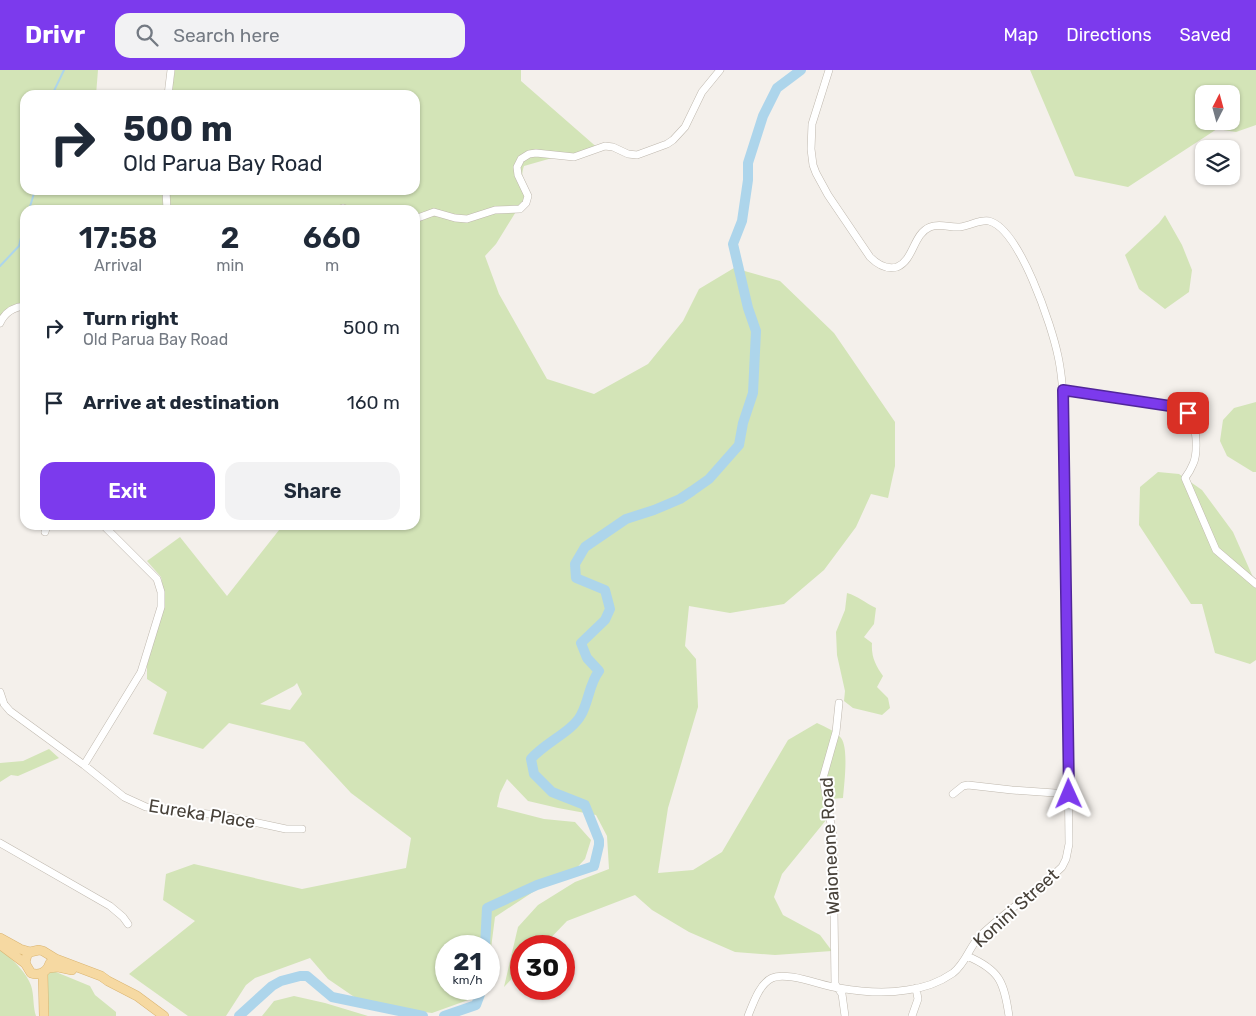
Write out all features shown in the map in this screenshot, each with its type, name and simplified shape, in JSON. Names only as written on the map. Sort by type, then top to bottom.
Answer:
[{"type":"main road","points":[[0,938],[20,950],[30,952],[39,950],[48,956],[102,976],[137,996],[164,1016]]},
{"type":"main road","points":[[0,944],[26,964],[29,970],[41,971],[64,968],[108,981]]},
{"type":"main road","points":[[26,964],[26,959],[30,952]]},
{"type":"main road","points":[[39,1016],[37,987],[41,971],[50,964],[48,956]]},
{"type":"main road","points":[[41,971],[44,1016]]},
{"type":"street","points":[[168,90],[170,70]]},
{"type":"street","points":[[420,217],[434,212],[455,218],[467,219],[495,210],[520,208],[526,204],[528,196],[518,175],[517,167],[521,159],[529,154],[574,157],[605,146],[637,155],[667,144],[686,127],[702,92],[720,70]]},
{"type":"street","name":"Konini Street","points":[[748,1016],[762,987],[775,977],[789,977],[838,988],[875,992],[893,992],[916,988],[945,978],[958,969],[979,937],[1056,873],[1064,863],[1069,844],[1063,390],[1055,344],[1034,285],[1020,253],[1011,239],[999,226],[992,222],[984,220],[961,227],[937,225],[929,227],[918,238],[906,260],[896,267],[888,268],[880,265],[866,252],[828,195],[816,173],[814,165],[812,124],[829,70]]},
{"type":"street","points":[[0,323],[11,309],[20,307]]},
{"type":"street","points":[[1063,390],[1170,406],[1181,409],[1194,419],[1196,429],[1194,463],[1185,478],[1216,550],[1256,584]]},
{"type":"street","points":[[84,766],[141,672],[161,607],[161,592],[157,579],[107,530]]},
{"type":"street","name":"Eureka Place","points":[[0,692],[4,704],[10,711],[124,797],[146,807],[226,816],[286,829],[302,829]]},
{"type":"street","name":"Waioneone Road","points":[[839,703],[836,732],[823,778],[833,836],[835,984],[842,994],[844,1016]]},
{"type":"street","points":[[954,794],[962,786],[968,784],[1012,790],[1069,794]]},
{"type":"street","points":[[0,843],[110,906],[128,924]]},
{"type":"street","points":[[967,956],[984,963],[1000,979],[1006,995],[1009,1016]]},
{"type":"street","points":[[912,1016],[918,999],[916,988]]},
{"type":"green space","points":[[0,70],[98,70],[96,90],[20,90],[20,195],[420,195],[420,90],[172,90],[175,70],[521,70],[521,81],[600,150],[570,157],[552,158],[524,166],[522,177],[525,196],[523,209],[517,210],[496,244],[485,256],[499,294],[547,379],[594,394],[648,364],[683,321],[699,289],[734,268],[780,281],[834,333],[895,422],[895,466],[888,498],[871,494],[856,527],[824,570],[784,604],[730,613],[689,606],[685,646],[696,659],[698,707],[668,808],[658,873],[693,870],[722,852],[788,740],[817,723],[836,733],[843,743],[845,767],[843,798],[831,799],[831,814],[782,874],[774,897],[783,915],[820,935],[832,951],[775,955],[735,952],[689,932],[652,910],[635,895],[567,921],[554,935],[516,935],[518,927],[538,905],[575,882],[609,869],[607,836],[596,815],[528,801],[507,779],[500,793],[497,807],[544,819],[575,822],[591,840],[585,859],[569,876],[536,890],[495,917],[493,935],[435,935],[435,1000],[468,1000],[432,1013],[366,1005],[328,979],[310,958],[255,978],[246,985],[226,1016],[188,1016],[129,974],[195,921],[163,900],[166,874],[194,864],[302,889],[406,868],[411,838],[351,793],[304,742],[229,723],[203,749],[153,734],[167,692],[147,679],[147,665],[165,598],[161,577],[147,561],[180,537],[227,596],[279,530],[420,530],[420,205],[20,205],[20,305],[16,305],[0,324]],"holes":[[[297,683],[302,694],[290,710],[260,704]]]},
{"type":"green space","points":[[1030,70],[1256,70],[1256,125],[1236,132],[1223,130],[1240,130],[1240,85],[1195,85],[1195,130],[1215,130],[1200,140],[1195,140],[1195,143],[1128,187],[1075,176]]},
{"type":"green space","points":[[1165,215],[1182,245],[1192,270],[1189,292],[1165,309],[1139,289],[1125,255]]},
{"type":"green space","points":[[1256,402],[1256,472],[1253,472],[1227,456],[1220,441],[1223,420],[1234,408]]},
{"type":"green space","points":[[1158,472],[1179,474],[1202,490],[1233,532],[1256,584],[1256,660],[1250,664],[1215,653],[1202,604],[1191,604],[1139,525],[1140,487]]},
{"type":"green space","points":[[847,593],[876,608],[874,624],[864,637],[872,643],[874,661],[883,676],[877,687],[888,698],[890,708],[882,715],[853,708],[844,701],[845,691],[837,655],[836,632],[845,610]]},
{"type":"green space","points":[[49,749],[59,758],[18,776],[11,775],[0,782],[0,763],[23,761]]},
{"type":"green space","points":[[0,950],[28,978],[31,984],[36,1016],[0,1016]]},
{"type":"green space","points":[[510,961],[510,981],[504,987]]},
{"type":"green space","points":[[51,970],[90,986],[95,995],[116,1012],[116,1016],[45,1016],[46,974]]},
{"type":"green space","points":[[294,996],[368,1016],[262,1016],[274,1001]]},
{"type":"waterway","points":[[54,90],[64,70]]},
{"type":"waterway","points":[[486,935],[487,908],[537,885],[594,866],[599,840],[585,805],[552,792],[534,774],[531,759],[577,721],[584,710],[593,681],[599,671],[587,658],[581,643],[605,620],[610,609],[605,590],[576,578],[575,564],[585,547],[626,519],[680,499],[709,479],[739,445],[743,423],[753,393],[756,331],[748,308],[733,244],[742,221],[748,180],[748,163],[763,116],[777,88],[801,70]]},
{"type":"waterway","points":[[30,205],[34,195]]},
{"type":"waterway","points":[[0,266],[19,246],[20,242]]},
{"type":"waterway","points":[[239,1016],[272,986],[281,981],[300,976],[307,976],[332,997],[423,1016]]},
{"type":"waterway","points":[[444,1016],[476,1005],[478,1000]]},
{"type":"route","points":[[1069,794],[1063,390],[1170,406],[1188,413]]}]
